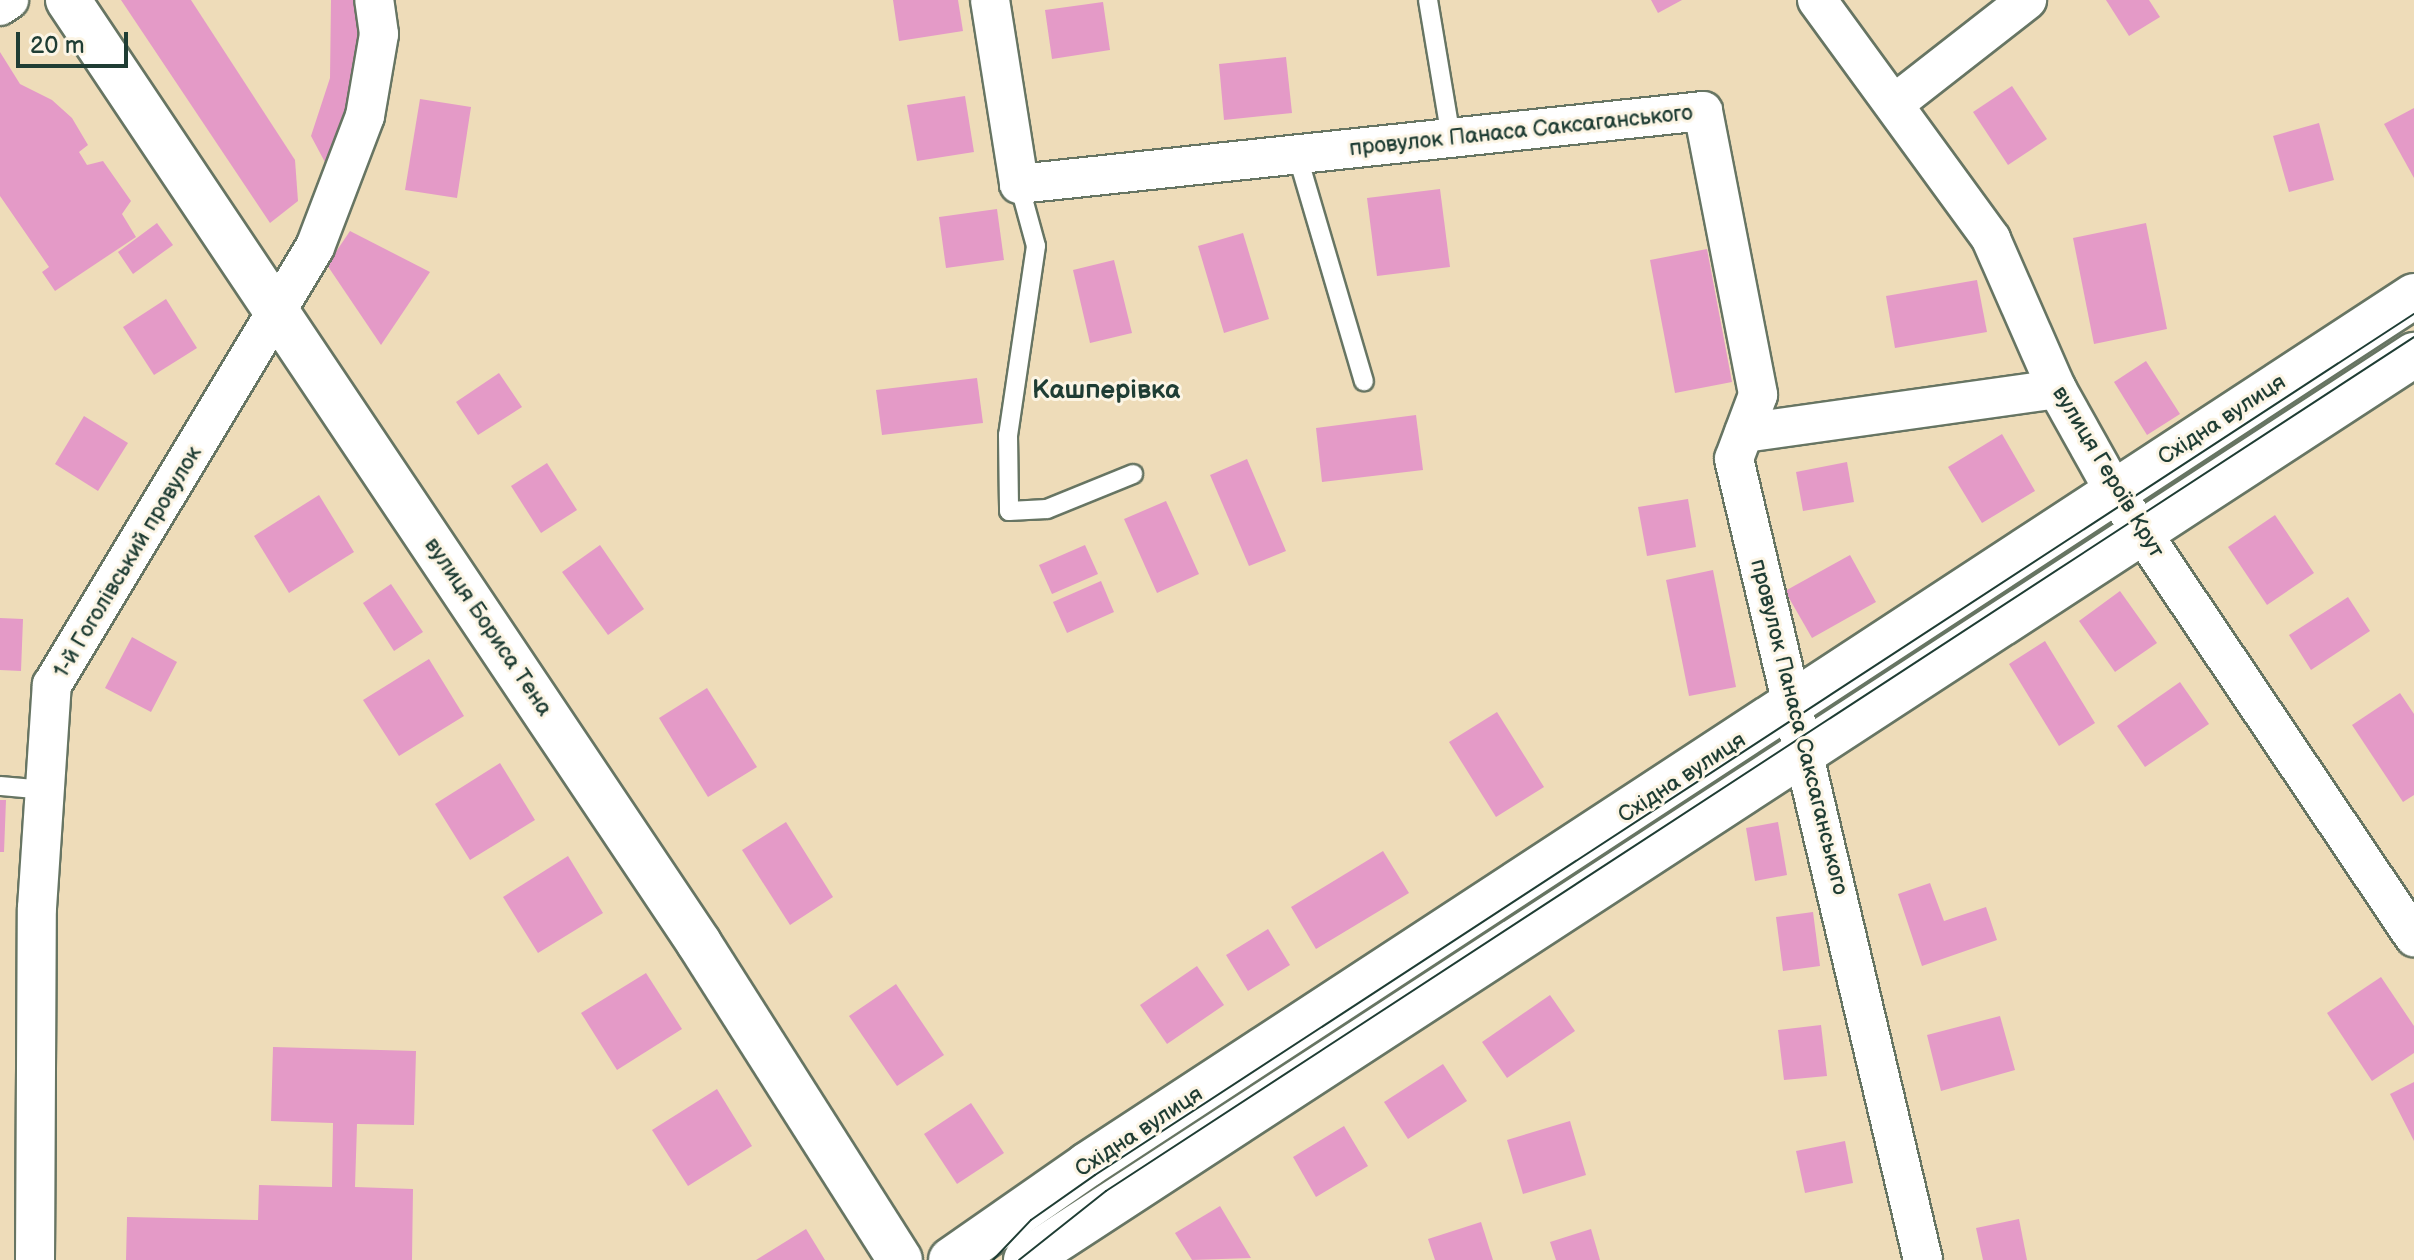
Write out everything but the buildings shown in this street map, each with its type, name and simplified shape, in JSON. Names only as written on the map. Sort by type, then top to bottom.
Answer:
[{"type":"street","points":[[0,6],[9,0]]},
{"type":"street","name":"вулиця Бориса Тена","points":[[68,0],[690,930],[900,1260]]},
{"type":"street","name":"1-й Гоголівський провулок","points":[[35,1260],[37,908],[52,685],[279,314],[315,247],[365,116],[379,34],[374,0]]},
{"type":"street","points":[[990,0],[1019,184]]},
{"type":"street","name":"вулиця Героїв Крут","points":[[1817,0],[1991,239],[2057,389],[2114,491],[2414,937]]},
{"type":"street","points":[[1894,104],[2027,0]]},
{"type":"street","name":"провулок Панаса Саксаганського","points":[[1019,184],[1703,111],[1758,395],[1734,459],[1807,753],[1923,1260]]},
{"type":"street","name":"Східна вулиця","points":[[951,1260],[1087,1165],[1795,705],[2114,491],[2414,296]]},
{"type":"street","points":[[1026,1260],[2414,355]]},
{"type":"street","points":[[1744,433],[2057,389]]},
{"type":"lane","points":[[1428,0],[1451,138]]},
{"type":"lane","points":[[1297,154],[1364,381]]},
{"type":"lane","points":[[1019,184],[1036,246],[1008,435],[1009,511],[1047,509],[1133,474]]},
{"type":"lane","points":[[0,786],[45,790]]},
{"type":"tram line","points":[[993,1260],[1031,1220],[1095,1175],[2414,314]]},
{"type":"tram line","points":[[1019,1260],[1106,1191],[2414,337]]},
{"type":"district","name":"Кашперівка","points":[[1106,391]]}]
